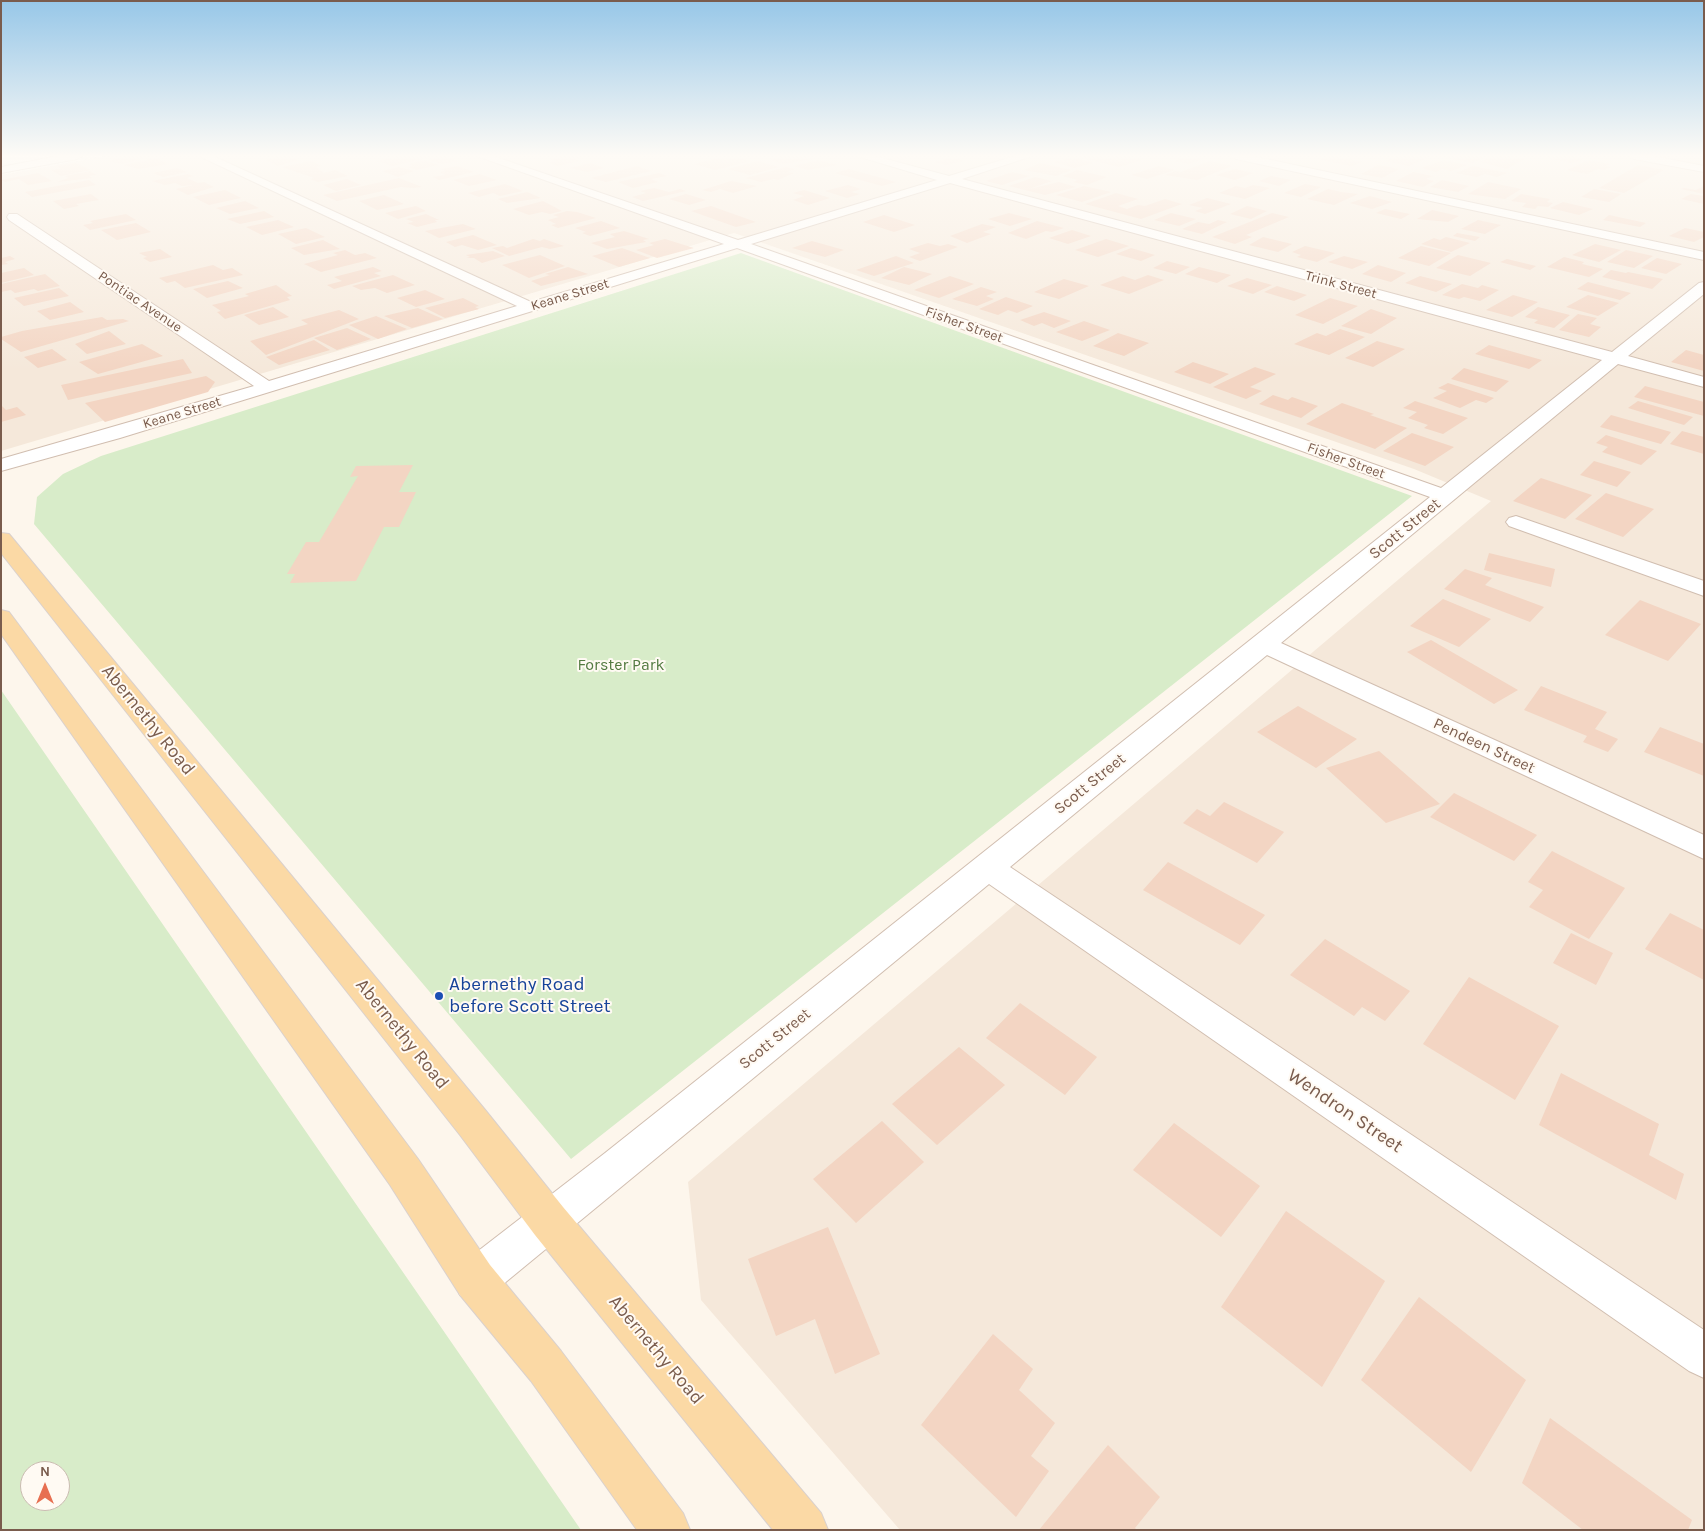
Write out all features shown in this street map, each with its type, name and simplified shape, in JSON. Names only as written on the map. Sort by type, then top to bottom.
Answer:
[{"type":"main road","name":"Abernethy Road","points":[[1,539],[474,1122],[550,1221],[804,1530]]},
{"type":"main road","points":[[1,617],[387,1148],[475,1280],[546,1366],[666,1530]]},
{"type":"street","name":"Pontiac Avenue","points":[[29,227],[267,387]]},
{"type":"street","points":[[358,227],[530,307]]},
{"type":"street","name":"Fisher Street","points":[[690,227],[1445,496]]},
{"type":"street","name":"Keane Street","points":[[1,465],[113,434],[792,227]]},
{"type":"street","name":"Trink Street","points":[[1129,227],[1704,382]]},
{"type":"street","points":[[1570,227],[1704,256]]},
{"type":"street","name":"Scott Street","points":[[475,1280],[1264,644],[1613,358],[1704,286]]},
{"type":"street","name":"Keane Street","points":[[1,485],[27,470],[113,434]]},
{"type":"street","points":[[1516,522],[1704,589]]},
{"type":"street","name":"Pendeen Street","points":[[1264,644],[1704,848]]},
{"type":"street","name":"Wendron Street","points":[[987,867],[1704,1356]]},
{"type":"shaded area","points":[[1,227],[1704,227],[1704,1530],[900,1530],[701,1300],[688,1182],[1491,501],[1414,469],[734,233],[1,451]]},
{"type":"green space","name":"Forster Park","points":[[741,253],[1412,496],[571,1159],[34,524],[37,497],[63,474],[101,456]]},
{"type":"green space","points":[[1,690],[581,1530],[1,1530]]},
{"type":"building","points":[[86,227],[102,227],[90,230]]},
{"type":"building","points":[[114,227],[143,227],[151,232],[117,240],[101,230]]},
{"type":"building","points":[[247,227],[292,227],[262,235]]},
{"type":"building","points":[[444,227],[476,229],[439,238],[425,231]]},
{"type":"building","points":[[880,227],[908,227],[894,232]]},
{"type":"building","points":[[973,227],[995,227],[983,232],[991,234],[967,243],[950,236]]},
{"type":"building","points":[[1021,227],[1064,228],[1052,232],[1046,231],[1026,239],[1008,233]]},
{"type":"building","points":[[1186,227],[1216,227],[1202,234],[1182,229]]},
{"type":"building","points":[[1236,227],[1264,227],[1246,235],[1252,237],[1235,244],[1212,237]]},
{"type":"building","points":[[1464,227],[1497,227],[1485,234],[1461,229]]},
{"type":"building","points":[[306,228],[325,237],[296,244],[278,234]]},
{"type":"building","points":[[575,228],[620,228],[590,236],[582,233],[586,232]]},
{"type":"building","points":[[1685,228],[1704,232],[1704,237],[1694,242],[1669,236]]},
{"type":"building","points":[[1072,230],[1091,236],[1068,244],[1049,238]]},
{"type":"building","points":[[624,231],[649,239],[643,240],[646,242],[607,249],[591,243],[615,237],[610,234]]},
{"type":"building","points":[[1457,233],[1480,237],[1475,241],[1453,236]]},
{"type":"building","points":[[473,235],[497,245],[478,250],[462,245],[455,247],[446,242]]},
{"type":"building","points":[[1263,237],[1292,244],[1278,252],[1249,245]]},
{"type":"building","points":[[1446,237],[1470,243],[1451,252],[1421,244],[1434,238],[1440,240]]},
{"type":"building","points":[[533,239],[540,241],[544,239],[564,246],[550,249],[542,247],[509,256],[492,248],[503,246],[507,248]]},
{"type":"building","points":[[665,239],[694,248],[657,258],[636,250],[654,245],[649,243]]},
{"type":"building","points":[[1106,239],[1129,246],[1098,257],[1075,250]]},
{"type":"building","points":[[323,240],[340,249],[304,255],[291,248]]},
{"type":"building","points":[[812,241],[844,250],[825,257],[792,248]]},
{"type":"building","points":[[928,243],[940,246],[948,244],[958,247],[920,261],[909,257],[920,253],[909,249]]},
{"type":"building","points":[[1595,244],[1621,250],[1599,262],[1572,255]]},
{"type":"building","points":[[1305,246],[1335,253],[1317,262],[1297,257],[1301,255],[1292,252]]},
{"type":"building","points":[[1421,246],[1451,253],[1429,266],[1398,258]]},
{"type":"building","points":[[622,248],[650,258],[619,267],[592,256]]},
{"type":"building","points":[[1131,248],[1155,255],[1141,261],[1116,254]]},
{"type":"building","points":[[160,249],[172,257],[150,262],[143,258],[147,257],[139,253]]},
{"type":"building","points":[[345,250],[355,255],[365,253],[377,258],[321,272],[304,264],[338,255],[333,253]]},
{"type":"building","points":[[1626,250],[1653,256],[1634,268],[1607,262]]},
{"type":"building","points":[[493,251],[505,256],[482,263],[474,258],[466,258],[470,257],[466,255]]},
{"type":"building","points":[[540,255],[565,266],[529,278],[502,265]]},
{"type":"building","points":[[1458,255],[1491,263],[1470,276],[1436,268]]},
{"type":"building","points":[[10,256],[15,259],[5,262],[8,264],[1,265],[1,258]]},
{"type":"building","points":[[896,256],[914,263],[874,276],[856,270]]},
{"type":"building","points":[[1344,256],[1368,262],[1352,269],[1328,262]]},
{"type":"building","points":[[1564,257],[1603,269],[1589,277],[1547,267]]},
{"type":"building","points":[[1657,258],[1682,264],[1666,274],[1641,268]]},
{"type":"building","points":[[1507,259],[1536,266],[1530,270],[1500,262]]},
{"type":"building","points":[[1167,261],[1190,267],[1176,274],[1153,268]]},
{"type":"building","points":[[213,265],[223,270],[232,268],[243,275],[185,288],[175,281],[167,283],[159,278]]},
{"type":"building","points":[[1378,265],[1406,273],[1391,282],[1362,274]]},
{"type":"building","points":[[373,267],[382,271],[374,273],[381,276],[334,289],[327,285],[342,281],[334,277]]},
{"type":"building","points":[[568,267],[588,274],[541,286],[531,281],[550,275],[545,274]]},
{"type":"building","points":[[904,267],[932,274],[909,285],[881,278]]},
{"type":"building","points":[[1199,267],[1231,275],[1217,283],[1185,274]]},
{"type":"building","points":[[24,268],[34,275],[1,283],[1,273]]},
{"type":"building","points":[[1611,270],[1663,279],[1652,289],[1602,277]]},
{"type":"building","points":[[45,274],[60,286],[38,291],[34,289],[15,293],[11,290],[1,292],[1,284]]},
{"type":"building","points":[[393,275],[415,285],[387,293],[375,288],[361,290],[352,286]]},
{"type":"building","points":[[1148,275],[1164,280],[1129,294],[1100,285],[1123,276],[1135,280]]},
{"type":"building","points":[[950,276],[974,284],[939,298],[914,290]]},
{"type":"building","points":[[1420,276],[1452,284],[1436,292],[1405,283]]},
{"type":"building","points":[[1247,278],[1272,285],[1253,294],[1227,286]]},
{"type":"building","points":[[1064,279],[1089,286],[1059,299],[1034,292]]},
{"type":"building","points":[[228,281],[243,288],[207,298],[193,289]]},
{"type":"building","points":[[1588,282],[1631,293],[1620,300],[1577,289]]},
{"type":"building","points":[[1462,284],[1478,288],[1482,285],[1499,290],[1480,301],[1442,295]]},
{"type":"building","points":[[276,285],[292,296],[287,297],[290,300],[225,319],[217,312],[221,311],[212,305],[249,296],[245,294]]},
{"type":"building","points":[[1277,286],[1307,295],[1294,301],[1264,292]]},
{"type":"building","points":[[981,287],[997,292],[986,296],[994,299],[977,306],[952,299]]},
{"type":"building","points":[[59,288],[69,296],[24,306],[14,298]]},
{"type":"building","points":[[425,290],[445,299],[416,307],[397,298]]},
{"type":"building","points":[[1513,295],[1538,302],[1512,317],[1486,310]]},
{"type":"building","points":[[1588,295],[1619,303],[1598,316],[1566,307]]},
{"type":"building","points":[[1006,297],[1033,306],[1017,313],[1008,310],[998,315],[979,309]]},
{"type":"building","points":[[463,298],[479,306],[475,307],[479,309],[445,318],[425,308]]},
{"type":"building","points":[[1330,298],[1358,306],[1323,324],[1295,315]]},
{"type":"building","points":[[70,302],[84,312],[50,320],[37,311]]},
{"type":"building","points":[[273,307],[289,317],[259,325],[244,315]]},
{"type":"building","points":[[1538,307],[1570,315],[1554,328],[1534,323],[1538,320],[1525,317]]},
{"type":"building","points":[[418,308],[443,319],[412,328],[384,316]]},
{"type":"building","points":[[1371,309],[1397,318],[1371,334],[1341,326]]},
{"type":"building","points":[[339,310],[359,319],[266,355],[250,341],[308,324],[301,320]]},
{"type":"building","points":[[1044,312],[1071,321],[1054,328],[1042,323],[1034,326],[1020,320]]},
{"type":"building","points":[[1578,314],[1597,318],[1590,324],[1601,327],[1589,337],[1559,330]]},
{"type":"building","points":[[376,316],[407,329],[378,339],[349,325]]},
{"type":"building","points":[[102,317],[107,320],[123,319],[129,321],[21,352],[1,339],[1,337],[22,331]]},
{"type":"building","points":[[1084,321],[1110,330],[1082,341],[1056,332]]},
{"type":"building","points":[[347,328],[371,339],[337,350],[314,338]]},
{"type":"building","points":[[1340,329],[1365,337],[1329,355],[1294,344],[1317,333],[1326,336]]},
{"type":"building","points":[[109,331],[126,344],[87,354],[75,344]]},
{"type":"building","points":[[1118,333],[1149,343],[1124,356],[1093,346]]},
{"type":"building","points":[[314,340],[330,350],[279,365],[266,357]]},
{"type":"building","points":[[1377,341],[1405,349],[1373,367],[1345,358]]},
{"type":"building","points":[[142,344],[163,356],[98,374],[79,362]]},
{"type":"building","points":[[1489,345],[1542,360],[1529,369],[1475,354]]},
{"type":"building","points":[[52,349],[67,360],[38,368],[24,357]]},
{"type":"building","points":[[1686,350],[1704,355],[1704,371],[1671,362]]},
{"type":"building","points":[[183,359],[192,373],[68,400],[61,385]]},
{"type":"building","points":[[1193,362],[1229,374],[1210,384],[1174,372]]},
{"type":"building","points":[[1255,367],[1276,374],[1250,387],[1262,391],[1246,399],[1213,387]]},
{"type":"building","points":[[1464,368],[1509,381],[1496,392],[1451,379]]},
{"type":"building","points":[[206,376],[215,382],[208,392],[105,422],[85,403]]},
{"type":"building","points":[[1448,383],[1494,398],[1486,403],[1476,400],[1460,408],[1433,398],[1447,391],[1438,388]]},
{"type":"building","points":[[1645,386],[1704,402],[1704,416],[1634,397]]},
{"type":"building","points":[[1273,395],[1288,400],[1292,397],[1318,406],[1301,418],[1259,404]]},
{"type":"building","points":[[1415,401],[1468,418],[1443,434],[1424,428],[1428,425],[1408,418],[1417,412],[1403,408]]},
{"type":"building","points":[[1638,401],[1693,417],[1684,425],[1628,408]]},
{"type":"building","points":[[1342,403],[1407,428],[1375,449],[1306,424]]},
{"type":"building","points":[[1,405],[6,410],[17,407],[26,415],[1,422]]},
{"type":"building","points":[[1611,415],[1671,432],[1661,444],[1600,427]]},
{"type":"building","points":[[1682,431],[1704,437],[1704,454],[1670,444]]},
{"type":"building","points":[[1412,433],[1454,447],[1425,466],[1383,451]]},
{"type":"building","points":[[1606,435],[1657,451],[1641,465],[1602,452],[1608,447],[1596,443]]},
{"type":"building","points":[[1594,461],[1631,472],[1617,487],[1580,475]]},
{"type":"building","points":[[413,465],[399,492],[416,492],[399,527],[384,527],[356,581],[290,583],[295,574],[287,574],[306,542],[319,542],[358,476],[350,477],[356,466]]},
{"type":"building","points":[[1541,478],[1592,495],[1565,519],[1513,501]]},
{"type":"building","points":[[1606,493],[1654,509],[1623,537],[1575,519]]},
{"type":"building","points":[[1489,553],[1555,569],[1551,587],[1484,570]]},
{"type":"building","points":[[1465,569],[1492,578],[1485,585],[1544,607],[1530,622],[1444,589]]},
{"type":"building","points":[[1443,599],[1491,619],[1459,647],[1410,626]]},
{"type":"building","points":[[1640,600],[1701,624],[1668,661],[1605,635]]},
{"type":"building","points":[[1431,640],[1518,690],[1494,704],[1407,652]]},
{"type":"building","points":[[1541,686],[1607,712],[1595,729],[1618,739],[1608,752],[1583,742],[1587,736],[1524,710]]},
{"type":"building","points":[[1298,706],[1357,739],[1316,768],[1257,732]]},
{"type":"building","points":[[1660,727],[1704,744],[1704,776],[1644,752]]},
{"type":"building","points":[[1379,751],[1440,804],[1386,823],[1326,768]]},
{"type":"building","points":[[1454,793],[1537,835],[1514,861],[1430,817]]},
{"type":"building","points":[[1224,802],[1284,832],[1257,863],[1183,823],[1197,809],[1210,816]]},
{"type":"building","points":[[1552,851],[1625,888],[1589,939],[1529,907],[1543,890],[1528,882]]},
{"type":"building","points":[[1168,862],[1265,915],[1240,945],[1143,890]]},
{"type":"building","points":[[1670,913],[1704,930],[1704,980],[1645,949]]},
{"type":"building","points":[[1571,933],[1613,953],[1596,985],[1553,963]]},
{"type":"building","points":[[1325,939],[1410,991],[1385,1021],[1362,1007],[1354,1016],[1290,975]]},
{"type":"building","points":[[1469,977],[1559,1026],[1515,1100],[1423,1044]]},
{"type":"building","points":[[1020,1003],[1097,1057],[1065,1095],[986,1038]]},
{"type":"building","points":[[959,1047],[1005,1085],[937,1145],[892,1104]]},
{"type":"building","points":[[1561,1073],[1659,1124],[1649,1155],[1684,1174],[1676,1200],[1539,1125]]},
{"type":"building","points":[[882,1121],[924,1162],[856,1223],[813,1179]]},
{"type":"building","points":[[1174,1123],[1260,1186],[1221,1237],[1133,1170]]},
{"type":"building","points":[[1286,1211],[1385,1281],[1322,1387],[1221,1307]]},
{"type":"building","points":[[828,1227],[880,1354],[835,1374],[815,1319],[776,1336],[748,1259]]},
{"type":"building","points":[[1419,1297],[1526,1380],[1471,1472],[1361,1380]]},
{"type":"building","points":[[993,1334],[1033,1369],[1019,1390],[1055,1423],[1031,1456],[1049,1471],[1016,1517],[921,1425]]},
{"type":"building","points":[[1550,1418],[1692,1520],[1688,1530],[1583,1530],[1522,1483]]},
{"type":"building","points":[[1108,1445],[1160,1497],[1135,1528],[1137,1530],[1039,1530]]},
{"type":"place","name":"Abernethy Road before Scott Street","points":[[439,996]]}]
